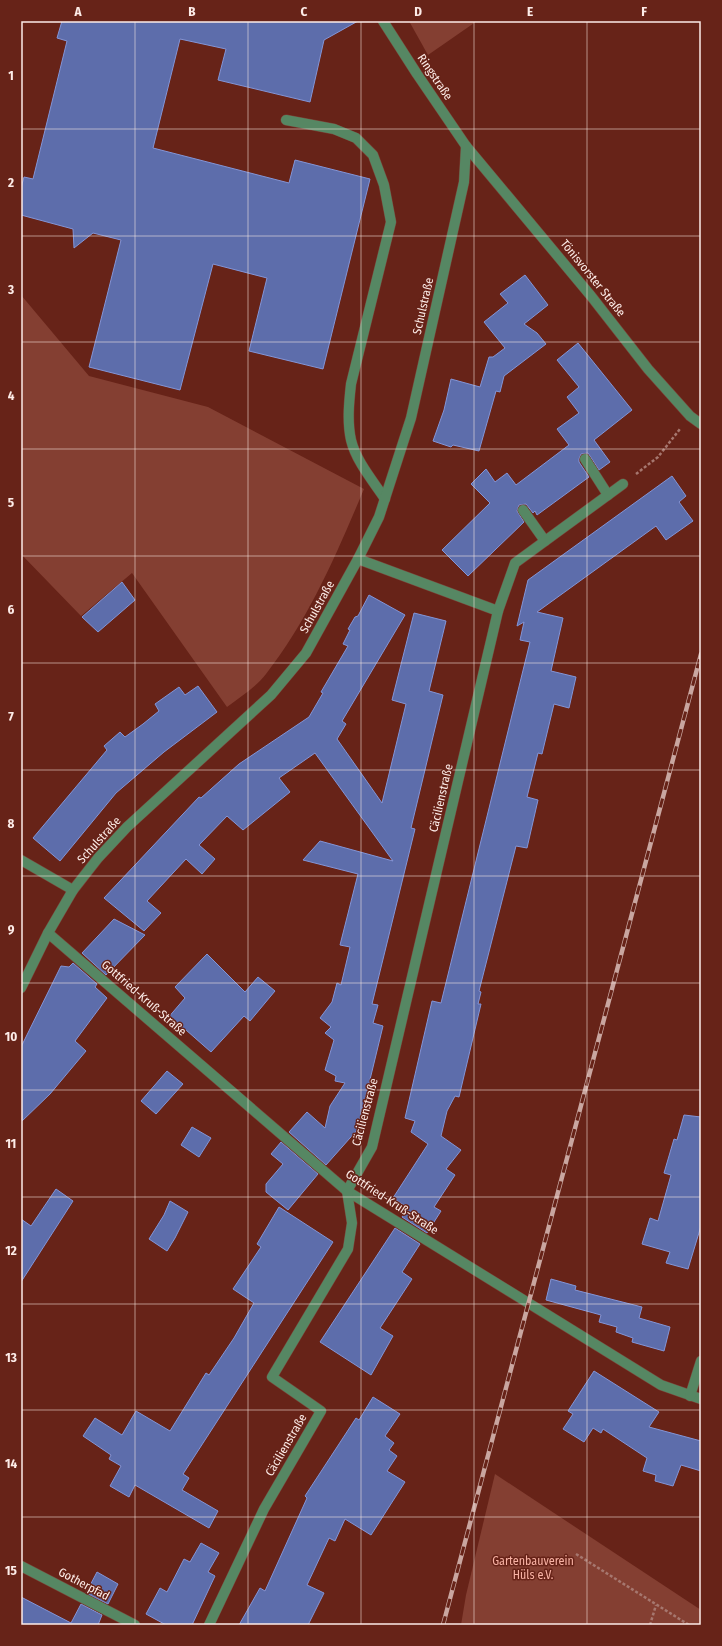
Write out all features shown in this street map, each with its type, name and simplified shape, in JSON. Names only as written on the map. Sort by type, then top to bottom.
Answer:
[{"type":"street","name":"Ringstraße","points":[[383,21],[466,146]]},
{"type":"street","points":[[286,120],[334,129],[356,138],[373,155],[384,184],[391,222],[351,384],[348,412],[351,440],[362,465],[384,498]]},
{"type":"street","name":"Tönisvorster Straße","points":[[466,146],[591,296],[648,369],[690,416],[701,424]]},
{"type":"street","name":"Schulstraße","points":[[21,988],[48,933],[73,890],[98,858],[127,827],[271,695],[306,653],[358,559],[379,517],[411,418],[464,182],[466,146]]},
{"type":"street","points":[[585,459],[608,495]]},
{"type":"street","name":"Cäcilienstraße","points":[[209,1625],[264,1509],[321,1412],[272,1377],[348,1249],[352,1223],[347,1191],[372,1147],[498,611],[515,563],[623,484]]},
{"type":"street","points":[[523,510],[545,541]]},
{"type":"street","points":[[358,559],[498,611]]},
{"type":"street","points":[[21,860],[73,890]]},
{"type":"street","name":"Gottfried-Kruß-Straße","points":[[48,933],[347,1191],[661,1385],[701,1399]]},
{"type":"street","points":[[690,1396],[701,1361]]},
{"type":"street","name":"Gotherpfad","points":[[21,1566],[135,1625]]},
{"type":"path","points":[[623,484],[658,457],[690,416]]},
{"type":"path","points":[[576,1554],[688,1625]]},
{"type":"path","points":[[650,1625],[656,1605]]},
{"type":"green space","points":[[409,21],[477,21],[428,55]]},
{"type":"green space","points":[[21,295],[89,376],[208,407],[364,489],[321,585],[296,631],[262,679],[248,692],[227,707],[132,573],[81,616],[21,554]]},
{"type":"green space","name":"Gartenbauverein Hüls e.V.","points":[[495,1474],[701,1610],[701,1625],[461,1625],[466,1595]]},
{"type":"building","points":[[62,21],[358,21],[324,40],[310,102],[218,80],[226,49],[180,39],[153,148],[289,183],[295,160],[370,179],[323,369],[249,351],[267,278],[213,264],[180,390],[89,367],[121,240],[93,233],[74,248],[73,229],[21,215],[21,188],[24,177],[33,179],[67,41],[57,38]]},
{"type":"building","points":[[525,275],[548,305],[524,324],[537,333],[546,344],[504,376],[500,392],[496,391],[479,451],[453,445],[451,447],[433,441],[444,410],[451,379],[480,387],[489,357],[493,357],[505,348],[484,322],[508,303],[500,294]]},
{"type":"building","points":[[578,343],[632,410],[594,440],[610,462],[599,470],[588,453],[581,454],[579,462],[589,477],[537,515],[535,511],[533,513],[526,504],[519,505],[517,511],[524,522],[468,576],[442,550],[490,503],[471,484],[486,469],[495,482],[507,473],[516,485],[569,445],[557,429],[579,413],[567,397],[579,387],[557,360]]},
{"type":"building","points":[[672,476],[686,496],[679,502],[693,521],[666,540],[656,526],[537,612],[563,618],[551,671],[576,677],[569,708],[554,704],[542,754],[538,753],[527,797],[538,800],[527,848],[516,846],[479,991],[481,992],[478,1004],[481,1004],[459,1097],[455,1096],[447,1111],[441,1136],[461,1150],[446,1169],[455,1175],[434,1207],[441,1211],[427,1233],[402,1217],[408,1208],[393,1198],[428,1144],[411,1132],[415,1121],[405,1118],[432,1001],[441,1003],[530,642],[520,640],[524,622],[517,626],[528,580]]},
{"type":"building","points":[[122,582],[135,600],[98,632],[82,617]]},
{"type":"building","points":[[369,595],[405,615],[342,721],[346,724],[337,739],[382,803],[406,704],[392,700],[414,613],[446,621],[429,691],[443,695],[411,828],[415,829],[372,1004],[378,1005],[373,1023],[383,1026],[358,1129],[326,1165],[289,1132],[307,1112],[325,1128],[330,1106],[345,1083],[335,1081],[336,1076],[325,1070],[334,1040],[325,1033],[331,1027],[320,1018],[332,1002],[337,983],[341,985],[350,947],[340,945],[358,874],[303,860],[320,841],[393,861],[315,753],[279,778],[290,792],[243,830],[227,816],[199,845],[215,859],[202,874],[186,859],[147,901],[161,913],[144,931],[104,898],[199,797],[201,798],[239,764],[309,717],[323,693],[321,692],[348,646],[343,644],[350,630],[348,629],[355,617],[358,616]]},
{"type":"building","points":[[198,686],[217,712],[164,752],[116,793],[60,861],[33,838],[107,750],[104,746],[120,732],[125,737],[143,724],[159,711],[155,704],[179,687],[185,695]]},
{"type":"building","points":[[114,919],[145,935],[106,975],[82,953]]},
{"type":"building","points":[[207,954],[245,992],[258,977],[275,991],[250,1021],[244,1016],[211,1052],[186,1030],[183,1033],[167,1019],[185,998],[175,987]]},
{"type":"building","points":[[73,963],[97,984],[95,987],[107,998],[75,1041],[86,1051],[50,1094],[21,1122],[21,1047],[61,966],[69,967]]},
{"type":"building","points":[[167,1071],[183,1084],[156,1114],[141,1101]]},
{"type":"building","points":[[684,1115],[701,1117],[701,1226],[688,1269],[666,1263],[670,1252],[642,1244],[650,1218],[658,1221],[671,1175],[664,1173],[674,1139],[677,1140]]},
{"type":"building","points":[[192,1127],[211,1138],[199,1157],[181,1145]]},
{"type":"building","points":[[281,1142],[318,1174],[288,1210],[266,1192],[266,1184],[283,1164],[271,1154]]},
{"type":"building","points":[[56,1189],[73,1201],[21,1282],[21,1219],[31,1226]]},
{"type":"building","points":[[170,1201],[188,1212],[167,1251],[149,1239],[164,1215]]},
{"type":"building","points":[[279,1207],[333,1242],[183,1474],[189,1478],[182,1490],[218,1511],[209,1528],[135,1485],[129,1497],[110,1486],[121,1466],[109,1459],[111,1455],[83,1436],[95,1418],[122,1435],[136,1411],[170,1431],[206,1373],[209,1375],[234,1338],[254,1303],[233,1289],[261,1247],[257,1244]]},
{"type":"building","points":[[395,1228],[420,1244],[402,1272],[412,1279],[380,1328],[393,1336],[371,1375],[320,1342]]},
{"type":"building","points":[[551,1279],[576,1286],[575,1290],[642,1307],[639,1318],[670,1327],[664,1351],[632,1342],[633,1338],[616,1332],[617,1327],[599,1322],[601,1315],[546,1300]]},
{"type":"building","points":[[594,1371],[659,1412],[649,1427],[701,1441],[701,1471],[681,1465],[673,1486],[655,1481],[656,1475],[643,1471],[647,1458],[603,1429],[601,1433],[593,1428],[584,1442],[563,1429],[573,1414],[568,1411]]},
{"type":"building","points":[[373,1397],[400,1414],[385,1436],[394,1443],[389,1450],[397,1456],[387,1471],[405,1482],[371,1535],[345,1519],[335,1541],[329,1538],[307,1585],[324,1593],[308,1625],[239,1625],[260,1588],[265,1591],[307,1498],[305,1496],[356,1418],[359,1420]]},
{"type":"building","points":[[201,1543],[219,1553],[208,1572],[215,1576],[192,1625],[166,1625],[146,1614],[160,1588],[167,1592],[184,1559],[190,1562]]},
{"type":"building","points":[[97,1572],[118,1584],[108,1604],[86,1593]]},
{"type":"building","points":[[21,1597],[71,1623],[81,1604],[102,1615],[98,1625],[21,1625]]},
{"type":"railway","points":[[443,1625],[701,654]]}]
